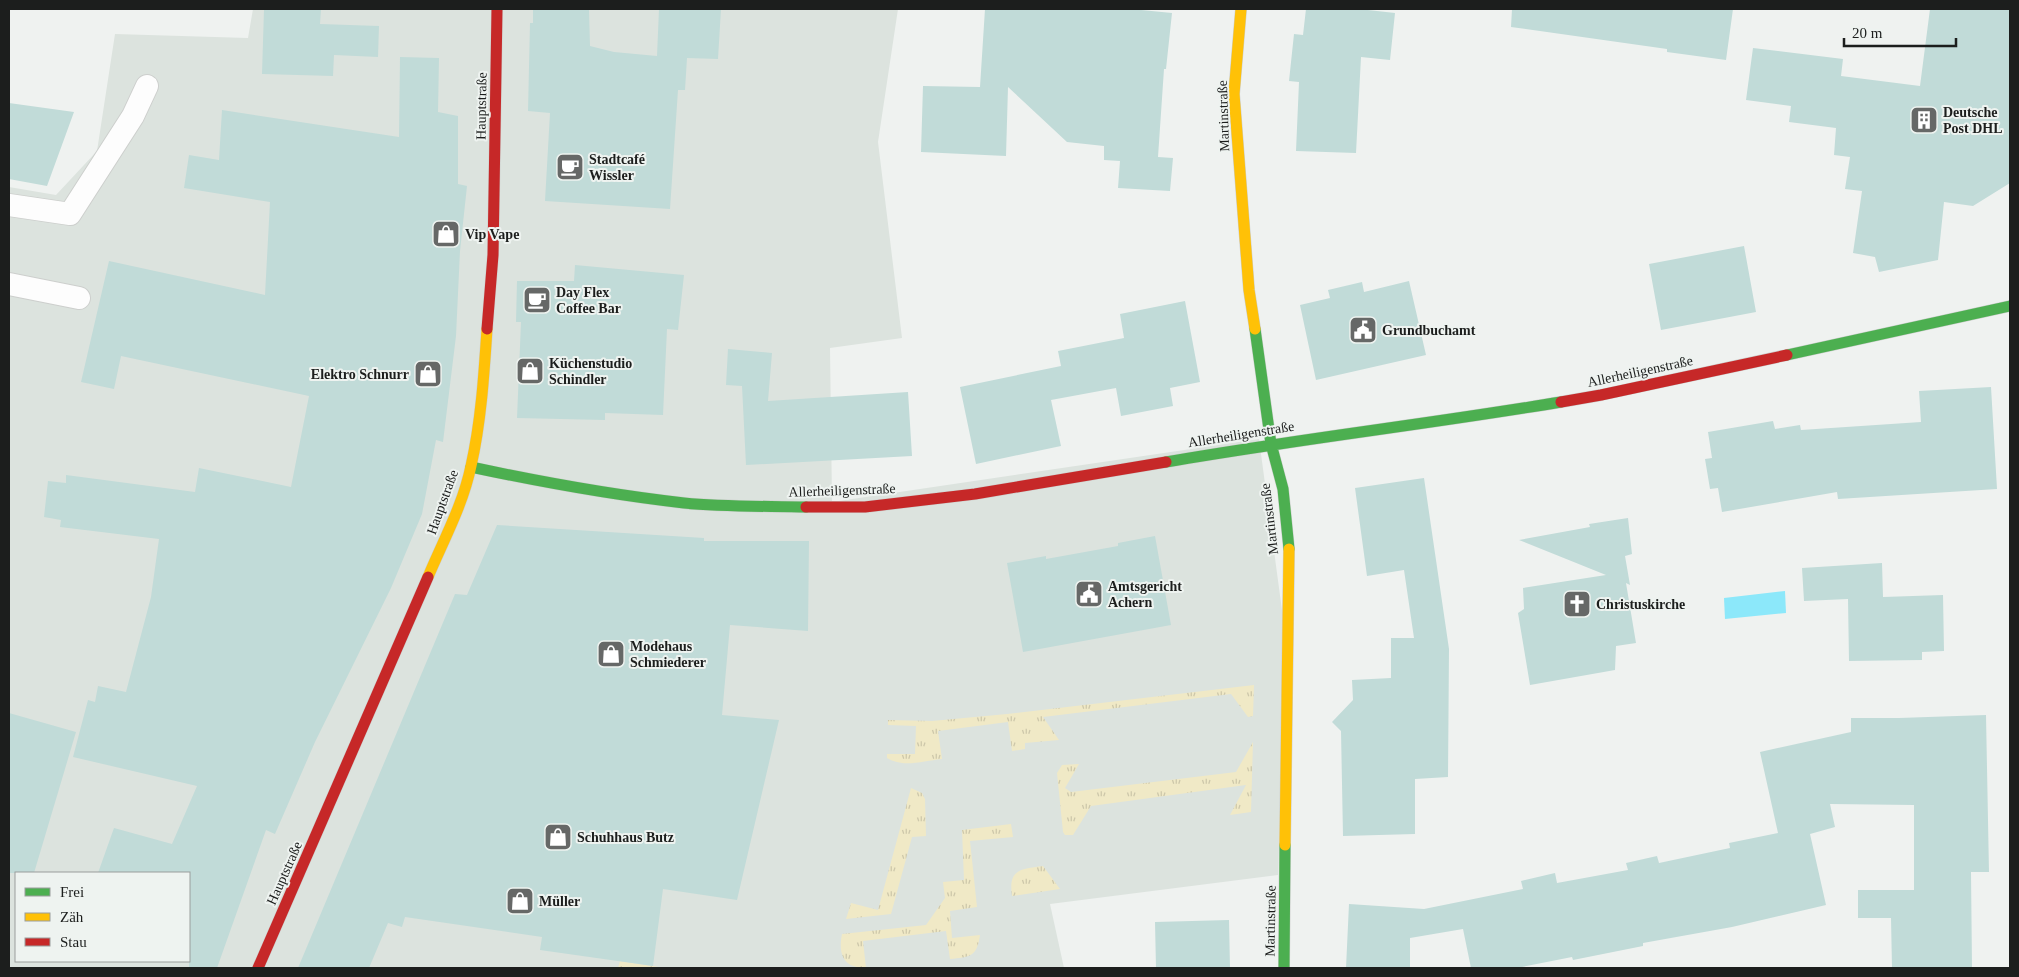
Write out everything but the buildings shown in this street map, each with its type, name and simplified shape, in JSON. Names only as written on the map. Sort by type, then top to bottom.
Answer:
[{"type":"street","name":"Hauptstraße","points":[[258,968],[457,510],[471,467],[484,374],[493,255],[497,9]]},
{"type":"street","name":"Martinstraße","points":[[1241,9],[1234,94],[1249,290],[1271,444],[1283,488],[1289,552],[1284,968]]},
{"type":"street","name":"Allerheiligenstraße","points":[[471,467],[537,481],[685,504],[865,507],[975,494],[1271,444],[1495,413],[1601,395],[2010,306]]},
{"type":"lane","points":[[9,204],[70,214],[133,116],[147,86]]},
{"type":"lane","points":[[9,284],[80,298]]},
{"type":"shaded area","points":[[253,9],[898,9],[878,142],[902,338],[830,348],[832,502],[1259,439],[1286,640],[1278,875],[1050,904],[1064,968],[9,968],[9,187],[56,195],[97,151],[115,34],[248,38]]},
{"type":"green space","points":[[1254,685],[1253,716],[1248,717],[1231,694],[1043,717],[1059,740],[1025,743],[1025,749],[1012,751],[1008,722],[938,731],[942,759],[900,763],[887,758],[887,754],[915,754],[916,726],[888,725],[888,720],[932,721],[1007,714]]},
{"type":"green space","points":[[1253,742],[1251,812],[1230,815],[1246,785],[1091,806],[1073,835],[1065,835],[1063,832],[1057,773],[1062,765],[1079,764],[1065,788],[1071,792],[1236,772]]},
{"type":"green space","points":[[911,788],[922,793],[925,799],[926,836],[912,837],[891,914],[846,919],[851,903],[878,910]]},
{"type":"green space","points":[[1011,824],[1013,837],[970,841],[977,907],[950,911],[952,938],[980,935],[974,952],[963,958],[950,959],[946,931],[863,941],[866,968],[852,966],[847,963],[842,954],[842,934],[926,925],[945,898],[943,882],[964,880],[962,830]]},
{"type":"green space","points":[[1043,866],[1060,889],[1012,896],[1011,887],[1014,875],[1028,868]]},
{"type":"green space","points":[[620,961],[665,968],[618,968]]},
{"type":"water","points":[[1785,591],[1786,613],[1725,619],[1724,598]]},
{"type":"traffic: fast","points":[[1787,355],[2010,306]]},
{"type":"traffic: fast","points":[[1255,329],[1271,444],[1283,489],[1289,549]]},
{"type":"traffic: fast","points":[[1166,462],[1561,402]]},
{"type":"traffic: fast","points":[[471,467],[577,488],[684,503],[729,506],[806,507]]},
{"type":"traffic: fast","points":[[1284,968],[1285,845]]},
{"type":"traffic: slow","points":[[1241,9],[1234,94],[1249,290],[1255,329]]},
{"type":"traffic: slow","points":[[428,577],[458,509],[471,466],[480,415],[487,329]]},
{"type":"traffic: slow","points":[[1285,845],[1289,549]]},
{"type":"traffic: jam","points":[[487,329],[493,255],[497,9]]},
{"type":"traffic: jam","points":[[1561,402],[1787,355]]},
{"type":"traffic: jam","points":[[806,507],[865,507],[975,494],[1166,462]]},
{"type":"traffic: jam","points":[[258,968],[428,577]]},
{"type":"place","name":"Deutsche Post DHL","points":[[1924,120]]},
{"type":"place","name":"Stadtcafé Wissler","points":[[570,167]]},
{"type":"place","name":"Vip Vape","points":[[446,234]]},
{"type":"place","name":"Day Flex Coffee Bar","points":[[537,300]]},
{"type":"place","name":"Grundbuchamt","points":[[1363,330]]},
{"type":"place","name":"Küchenstudio Schindler","points":[[530,371]]},
{"type":"place","name":"Elektro Schnurr","points":[[428,374]]},
{"type":"place","name":"Amtsgericht Achern","points":[[1089,594]]},
{"type":"place","name":"Christuskirche","points":[[1577,604]]},
{"type":"place","name":"Modehaus Schmiederer","points":[[611,654]]},
{"type":"place","name":"Schuhhaus Butz","points":[[558,837]]},
{"type":"place","name":"Müller","points":[[520,901]]}]
